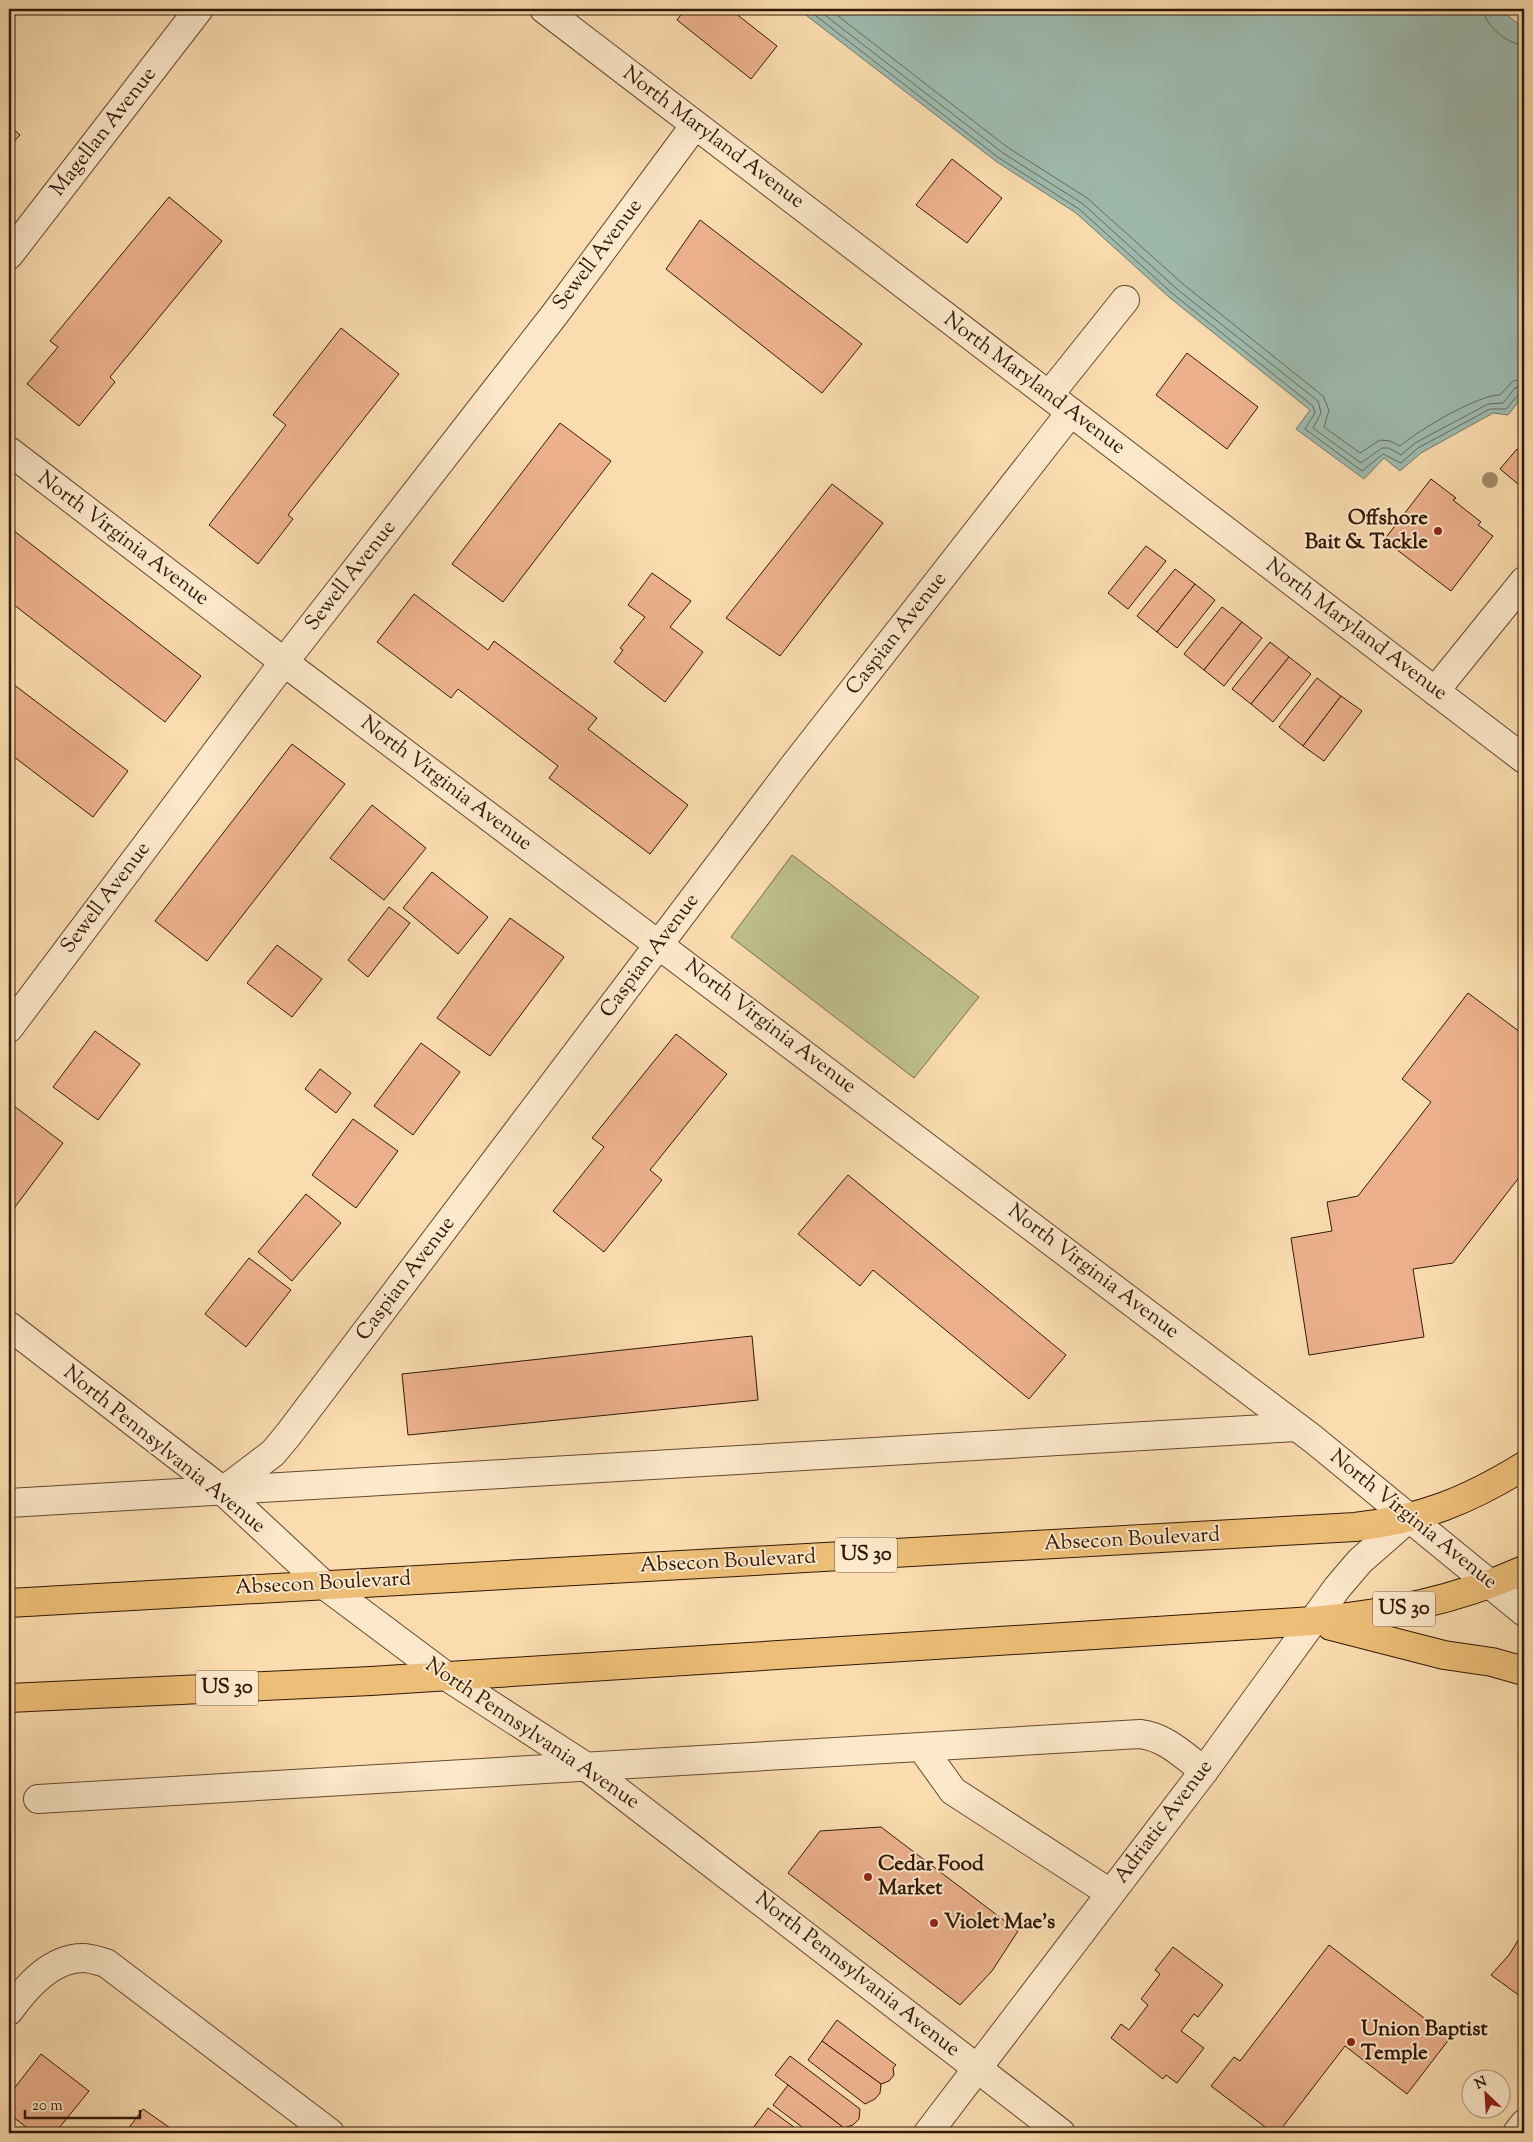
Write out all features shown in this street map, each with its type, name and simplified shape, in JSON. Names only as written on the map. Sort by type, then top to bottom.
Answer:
[{"type":"highway","name":"Absecon Boulevard","points":[[9,1603],[323,1584],[1355,1528],[1409,1518],[1453,1504],[1524,1466]]},
{"type":"highway","points":[[1492,1584],[1524,1570]]},
{"type":"highway","name":"US 30","points":[[9,1698],[446,1676],[1313,1621],[1404,1610],[1492,1584]]},
{"type":"highway","points":[[1313,1621],[1444,1655],[1492,1662],[1524,1671]]},
{"type":"street","name":"Magellan Avenue","points":[[9,255],[200,9]]},
{"type":"street","name":"North Maryland Avenue","points":[[544,9],[1524,759]]},
{"type":"street","name":"Sewell Avenue","points":[[9,1028],[284,662],[554,314],[695,125]]},
{"type":"street","points":[[1049,395],[1126,300]]},
{"type":"street","name":"Caspian Avenue","points":[[222,1491],[253,1469],[283,1441],[793,767],[1071,412]]},
{"type":"street","name":"North Virginia Avenue","points":[[9,451],[284,662],[1297,1427],[1524,1612]]},
{"type":"street","points":[[1435,691],[1524,581]]},
{"type":"street","name":"North Pennsylvania Avenue","points":[[9,1326],[222,1491],[323,1584],[446,1676],[588,1768],[1061,2133]]},
{"type":"street","points":[[9,1503],[1297,1427]]},
{"type":"street","name":"Adriatic Avenue","points":[[928,2133],[1204,1771],[1313,1621],[1360,1561],[1409,1518]]},
{"type":"street","points":[[38,1799],[1140,1734],[1154,1736],[1164,1741],[1204,1771]]},
{"type":"street","points":[[922,1748],[954,1791],[1110,1893]]},
{"type":"street","points":[[9,2011],[38,1977],[61,1962],[83,1958],[106,1962],[330,2133]]},
{"type":"street","points":[[1517,2133],[1524,2124]]},
{"type":"green space","points":[[792,855],[979,997],[914,1078],[731,937]]},
{"type":"water","points":[[798,9],[1499,9],[1524,28],[1524,395],[1508,415],[1493,413],[1421,453],[1400,471],[1384,458],[1364,479],[1296,429],[1310,410],[1170,298],[1076,213],[997,162]]},
{"type":"building","points":[[678,9],[730,9],[777,46],[751,79],[677,20],[683,12]]},
{"type":"building","points":[[9,125],[20,135],[9,147]]},
{"type":"building","points":[[952,159],[1002,198],[967,243],[916,205]]},
{"type":"building","points":[[169,197],[222,241],[110,377],[115,382],[79,426],[27,384],[58,347],[50,341]]},
{"type":"building","points":[[700,220],[862,344],[822,393],[666,269]]},
{"type":"building","points":[[341,328],[399,374],[288,515],[293,519],[258,564],[209,525],[286,425],[273,415]]},
{"type":"building","points":[[1187,353],[1258,407],[1227,449],[1156,395]]},
{"type":"building","points":[[560,423],[611,461],[503,602],[452,564]]},
{"type":"building","points":[[1517,449],[1524,455],[1524,489],[1500,469]]},
{"type":"building","name":"Offshore Bait & Tackle","points":[[1431,479],[1456,498],[1453,500],[1481,522],[1478,525],[1493,536],[1451,591],[1384,540]]},
{"type":"building","points":[[832,484],[883,523],[780,656],[726,618]]},
{"type":"building","points":[[9,527],[201,676],[165,722],[9,601]]},
{"type":"building","points":[[1146,546],[1166,561],[1128,609],[1108,593]]},
{"type":"building","points":[[1175,569],[1195,584],[1157,632],[1137,616]]},
{"type":"building","points":[[652,573],[691,601],[670,627],[703,652],[665,702],[614,662],[623,650],[620,648],[645,617],[628,605]]},
{"type":"building","points":[[1195,584],[1215,600],[1177,648],[1157,632]]},
{"type":"building","points":[[414,594],[488,650],[494,641],[597,718],[588,729],[688,805],[650,854],[549,778],[558,766],[458,689],[451,698],[377,642]]},
{"type":"building","points":[[1222,607],[1242,622],[1204,670],[1184,654]]},
{"type":"building","points":[[1242,622],[1262,638],[1224,686],[1204,670]]},
{"type":"building","points":[[1270,642],[1289,657],[1251,704],[1232,689]]},
{"type":"building","points":[[1289,657],[1311,674],[1273,722],[1251,704]]},
{"type":"building","points":[[1317,678],[1341,696],[1303,746],[1279,727]]},
{"type":"building","points":[[9,681],[128,771],[93,817],[9,753]]},
{"type":"building","points":[[1341,696],[1362,711],[1324,761],[1303,746]]},
{"type":"building","points":[[292,744],[345,784],[207,961],[155,921]]},
{"type":"building","points":[[372,805],[426,848],[384,900],[330,858]]},
{"type":"building","points":[[432,872],[488,917],[458,954],[403,908]]},
{"type":"building","points":[[389,907],[410,923],[368,977],[348,960]]},
{"type":"building","points":[[510,918],[564,957],[490,1056],[437,1018]]},
{"type":"building","points":[[277,945],[322,979],[292,1017],[247,983]]},
{"type":"building","points":[[1468,993],[1524,1035],[1524,1171],[1453,1263],[1413,1269],[1424,1337],[1309,1355],[1291,1238],[1332,1231],[1327,1202],[1358,1196],[1431,1102],[1402,1079]]},
{"type":"building","points":[[95,1031],[140,1064],[98,1120],[53,1087]]},
{"type":"building","points":[[676,1034],[727,1074],[650,1170],[662,1180],[604,1252],[553,1211],[604,1147],[592,1138]]},
{"type":"building","points":[[421,1043],[460,1072],[413,1135],[374,1106]]},
{"type":"building","points":[[320,1069],[351,1093],[336,1113],[305,1089]]},
{"type":"building","points":[[14,1106],[63,1143],[9,1215],[9,1113]]},
{"type":"building","points":[[353,1119],[398,1151],[356,1208],[312,1175]]},
{"type":"building","points":[[848,1175],[1066,1355],[1029,1399],[873,1270],[860,1286],[798,1234]]},
{"type":"building","points":[[306,1194],[341,1223],[292,1281],[258,1252]]},
{"type":"building","points":[[249,1258],[291,1290],[246,1347],[205,1314]]},
{"type":"building","points":[[752,1336],[758,1400],[408,1435],[402,1374]]},
{"type":"building","points":[[881,1827],[1018,1931],[992,1971],[960,2005],[788,1873],[820,1831]]},
{"type":"building","points":[[1522,1934],[1524,1935],[1524,1999],[1491,1975],[1509,1955]]},
{"type":"building","name":"Union Baptist Temple","points":[[1329,1945],[1450,2038],[1407,2094],[1345,2046],[1278,2133],[1273,2133],[1211,2086],[1234,2057],[1240,2061]]},
{"type":"building","points":[[1173,1947],[1223,1985],[1198,2017],[1194,2014],[1181,2031],[1204,2048],[1177,2083],[1166,2075],[1163,2079],[1111,2038],[1121,2024],[1129,2030],[1148,2005],[1141,1999],[1160,1974],[1155,1970]]},
{"type":"building","points":[[837,2020],[896,2065],[893,2068],[894,2075],[889,2081],[881,2084],[822,2041]]},
{"type":"building","points":[[822,2041],[881,2084],[880,2093],[875,2099],[865,2104],[808,2060]]},
{"type":"building","points":[[41,2054],[89,2091],[55,2133],[34,2133],[9,2114],[9,2095]]},
{"type":"building","points":[[790,2056],[860,2109],[859,2119],[853,2125],[844,2128],[775,2075]]},
{"type":"building","points":[[788,2085],[844,2128],[845,2133],[810,2133],[773,2105]]},
{"type":"building","points":[[768,2108],[802,2133],[760,2133],[753,2128]]},
{"type":"building","points":[[143,2109],[176,2132],[125,2133]]},
{"type":"place","name":"Offshore Bait & Tackle","points":[[1438,531]]},
{"type":"place","name":"Cedar Food Market","points":[[868,1877]]},
{"type":"place","name":"Violet Mae's","points":[[934,1923]]},
{"type":"place","name":"Union Baptist Temple","points":[[1351,2042]]}]
